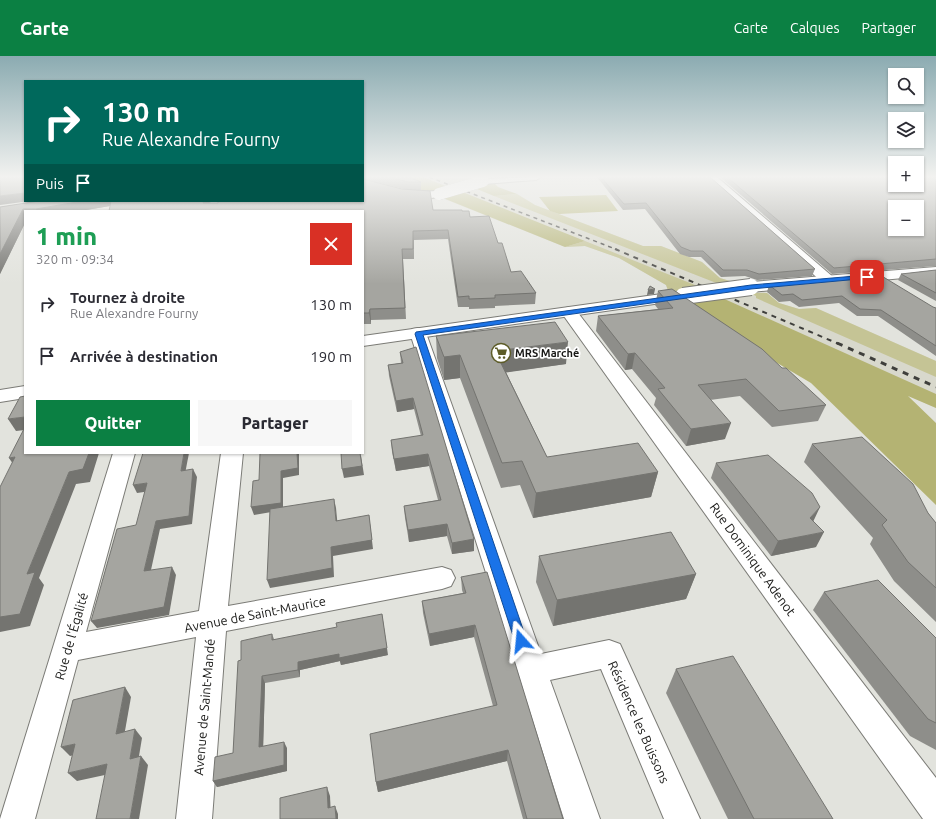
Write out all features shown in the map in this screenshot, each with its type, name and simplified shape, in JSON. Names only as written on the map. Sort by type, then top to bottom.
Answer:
[{"type":"street","points":[[751,213],[828,280]]},
{"type":"street","points":[[364,341],[751,287],[936,271]]},
{"type":"street","points":[[880,276],[901,288]]},
{"type":"street","name":"Rue Dominique Adenot","points":[[569,312],[936,807]]},
{"type":"street","points":[[418,334],[582,819]]},
{"type":"street","points":[[0,396],[24,392]]},
{"type":"street","name":"Rue de l'Égalité","points":[[17,819],[124,454]]},
{"type":"street","name":"Avenue de Saint-Mandé","points":[[194,819],[212,622],[232,454]]},
{"type":"street","name":"Avenue de Saint-Maurice","points":[[67,649],[442,578]]},
{"type":"street","name":"Résidence les Buissons","points":[[531,670],[609,654],[682,819]]},
{"type":"shaded area","points":[[479,213],[555,213],[643,246],[661,246],[702,262],[720,278],[767,293],[779,303],[799,309],[816,308],[936,361],[936,408],[753,327],[669,293],[666,285],[619,258],[585,246],[565,247]]},
{"type":"shaded area","points":[[479,213],[514,213],[585,241],[565,247]]},
{"type":"shaded area","points":[[536,213],[555,213],[643,246],[661,246],[702,262],[720,278],[740,284],[724,286]]},
{"type":"shaded area","points":[[555,213],[586,213],[559,214]]},
{"type":"shaded area","points":[[585,241],[705,289],[669,293],[666,285],[619,258],[585,246],[565,247]]},
{"type":"shaded area","points":[[750,293],[767,293],[779,303],[799,309],[816,308],[936,361],[936,377],[756,298],[756,296]]},
{"type":"shaded area","points":[[720,297],[936,394],[936,408],[908,396],[936,423],[936,505],[811,383],[733,337],[682,302]]},
{"type":"building","points":[[0,213],[21,213],[0,254]]},
{"type":"building","points":[[364,213],[469,213],[470,217],[489,216],[498,243],[502,243],[511,272],[521,271],[536,293],[495,295],[495,298],[469,299],[469,296],[458,297],[448,230],[413,231],[413,249],[402,249],[405,308],[370,309],[369,313],[364,313]]},
{"type":"building","points":[[654,213],[751,213],[815,269],[759,274],[747,270],[723,270],[703,251],[691,251],[681,247]]},
{"type":"building","points":[[769,213],[888,213],[888,236],[924,236],[924,213],[936,213],[936,259],[834,268]]},
{"type":"building","points":[[936,270],[936,293],[901,274]]},
{"type":"building","points":[[880,275],[936,308],[936,346],[881,310],[860,309],[842,296],[802,300],[793,294],[782,295],[769,285]]},
{"type":"building","points":[[650,286],[655,289],[648,290]]},
{"type":"building","points":[[672,289],[762,349],[782,368],[786,368],[826,405],[779,411],[746,379],[698,385],[731,423],[691,429],[658,389],[665,388],[635,353],[628,354],[598,316],[673,308],[658,291]]},
{"type":"building","points":[[555,322],[568,342],[495,351],[547,457],[638,443],[658,472],[536,493],[522,461],[502,463],[460,355],[444,357],[436,336]]},
{"type":"building","points":[[416,347],[474,539],[452,543],[447,524],[408,530],[404,506],[441,500],[428,454],[394,459],[391,440],[423,435],[413,398],[396,401],[388,365],[403,363],[400,352]]},
{"type":"building","points":[[24,396],[24,417],[8,419],[20,397]]},
{"type":"building","points":[[24,429],[24,454],[89,454],[83,469],[69,472],[27,574],[35,572],[20,614],[0,617],[0,487],[15,457],[9,458]]},
{"type":"building","points":[[862,437],[913,484],[928,513],[936,523],[936,588],[908,562],[882,525],[887,520],[812,444]]},
{"type":"building","points":[[143,454],[184,454],[181,471],[193,469],[189,516],[156,521],[144,571],[172,567],[164,607],[91,621],[117,529],[136,525],[147,483],[133,485]]},
{"type":"building","points":[[260,454],[297,454],[298,468],[281,471],[281,503],[251,507],[253,481],[259,480]]},
{"type":"building","points":[[341,454],[360,454],[362,466],[342,469]]},
{"type":"building","points":[[768,455],[812,493],[820,507],[810,518],[824,532],[778,541],[716,463]]},
{"type":"building","points":[[334,499],[336,521],[369,515],[372,540],[331,547],[332,568],[267,580],[270,509]]},
{"type":"building","points":[[671,532],[696,574],[557,600],[539,556]]},
{"type":"building","points":[[487,572],[563,819],[527,819],[508,750],[376,782],[370,734],[497,705],[475,625],[429,634],[422,601],[466,593],[461,577]]},
{"type":"building","points":[[878,580],[936,638],[936,723],[928,719],[824,592]]},
{"type":"building","points":[[382,614],[387,648],[339,658],[339,654],[298,662],[298,670],[262,676],[259,747],[284,742],[284,765],[213,781],[215,757],[233,753],[238,661],[241,660],[241,641],[272,634],[272,640],[337,627],[336,623]]},
{"type":"building","points":[[733,656],[833,819],[754,819],[676,669]]},
{"type":"building","points":[[125,687],[116,734],[135,729],[130,759],[141,756],[130,819],[96,819],[107,764],[68,773],[75,744],[61,747],[73,700]]},
{"type":"building","points":[[327,787],[328,808],[335,806],[336,819],[280,819],[280,798]]},
{"type":"railway","points":[[521,213],[618,250]]},
{"type":"railway","points":[[615,249],[839,344]]},
{"type":"railway","points":[[837,343],[936,387]]},
{"type":"place","name":"MRS Marché","points":[[501,353]]},
{"type":"route","points":[[521,641],[428,358],[418,334],[751,287],[867,277]]}]
